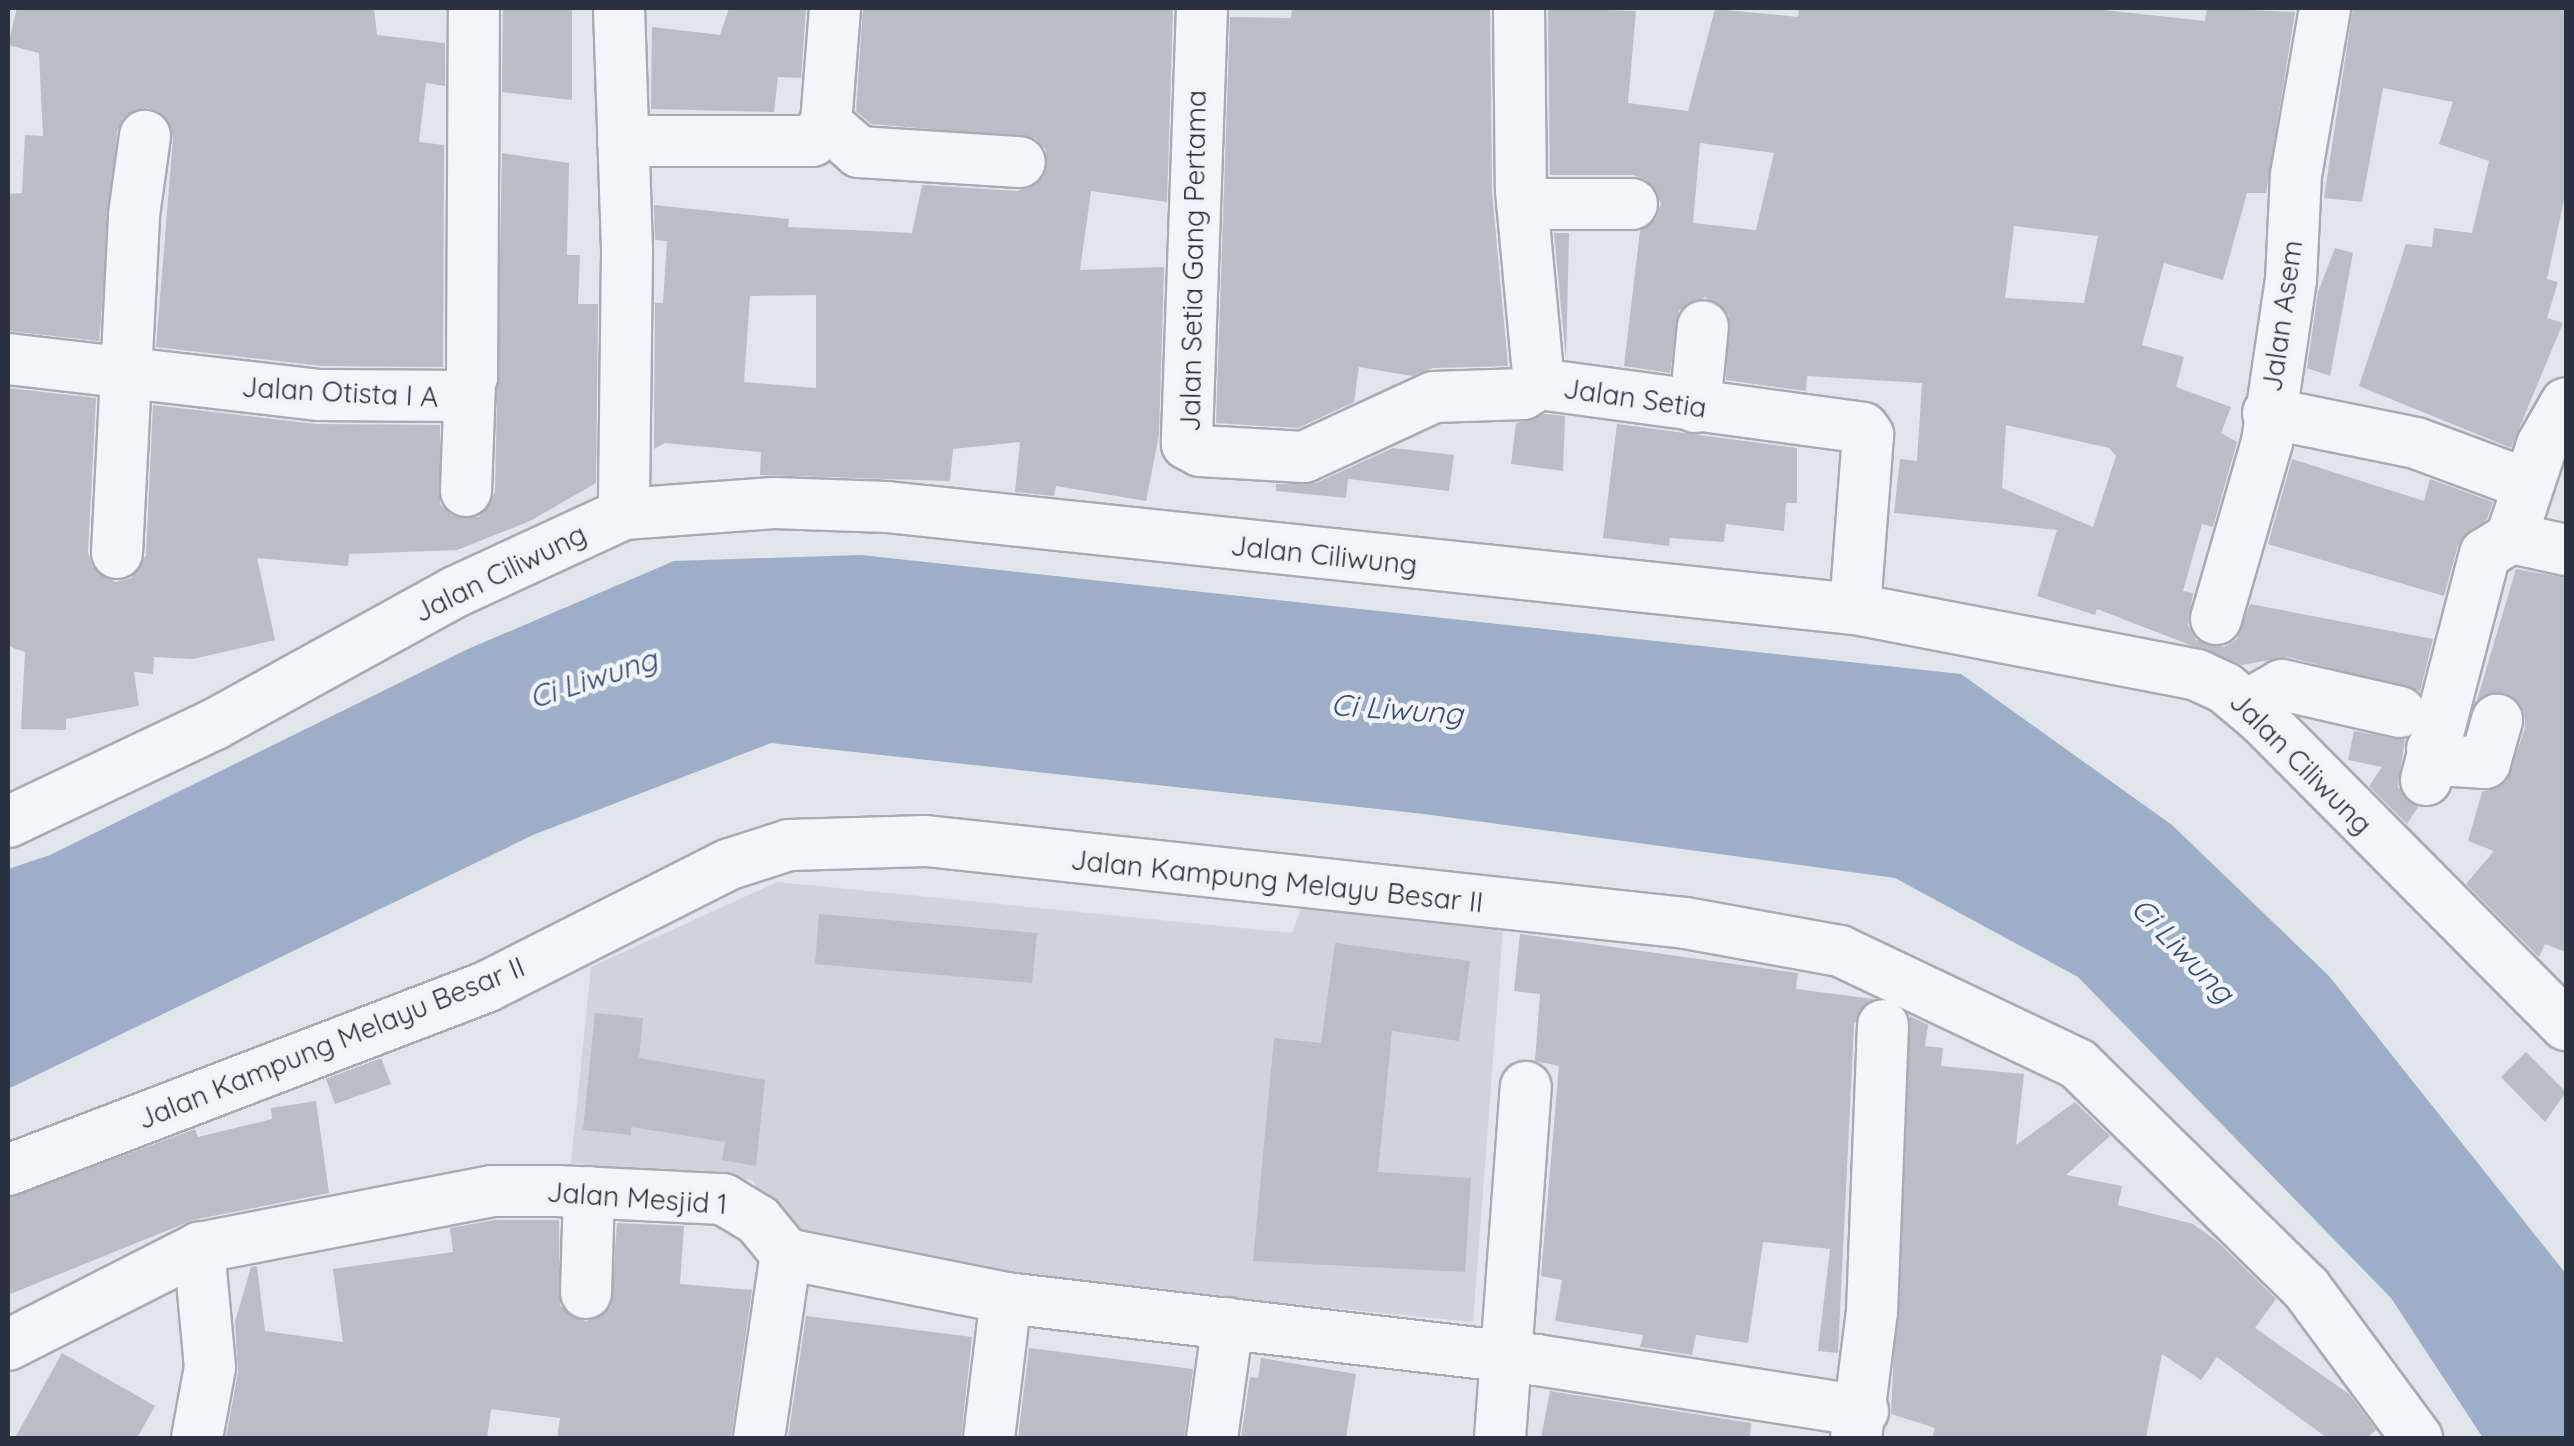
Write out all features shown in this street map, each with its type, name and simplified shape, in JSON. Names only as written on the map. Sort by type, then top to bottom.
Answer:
[{"type":"street","name":"Jalan Otista I A","points":[[8,359],[365,398],[455,398],[470,382],[474,8]]},
{"type":"street","points":[[619,8],[624,141],[624,514]]},
{"type":"street","points":[[624,141],[812,141],[826,122],[835,8]]},
{"type":"street","name":"Jalan Setia Gang Pertama","points":[[1202,8],[1187,444],[1200,451],[1304,457],[1434,397],[1523,394],[1540,384]]},
{"type":"street","name":"Jalan Setia","points":[[1519,8],[1522,204],[1540,384],[1863,428],[1868,435],[1855,609]]},
{"type":"street","name":"Jalan Asem","points":[[2216,618],[2250,516],[2291,280],[2296,175],[2325,8]]},
{"type":"street","points":[[826,122],[859,152],[1020,162]]},
{"type":"street","points":[[116,553],[134,214],[145,136]]},
{"type":"street","points":[[1522,204],[1632,204]]},
{"type":"street","points":[[1695,407],[1703,326]]},
{"type":"street","points":[[466,490],[470,382]]},
{"type":"street","points":[[2497,720],[2485,764],[2429,764],[2485,554],[2511,538],[2526,484],[2566,403]]},
{"type":"street","points":[[2268,412],[2416,443],[2526,484]]},
{"type":"street","name":"Jalan Ciliwung","points":[[8,822],[215,724],[455,592],[624,514],[774,503],[887,507],[1855,609],[2197,675],[2246,705],[2566,1025]]},
{"type":"street","points":[[2511,538],[2566,550]]},
{"type":"street","points":[[2246,705],[2282,685],[2400,712]]},
{"type":"street","name":"Jalan Kampung Melayu Besar II","points":[[8,1170],[486,987],[730,864],[789,846],[926,841],[1686,922],[1840,951],[2078,1064],[2306,1288],[2417,1438]]},
{"type":"street","points":[[759,1438],[786,1254],[1006,1298],[1506,1359],[1859,1425],[1882,1140],[1883,1025]]},
{"type":"street","points":[[1500,1438],[1526,1087]]},
{"type":"street","name":"Jalan Mesjid 1","points":[[8,1345],[199,1248],[492,1191],[723,1200],[758,1220],[786,1254]]},
{"type":"street","points":[[586,1293],[589,1192]]},
{"type":"street","points":[[197,1438],[210,1367],[199,1248]]},
{"type":"street","points":[[989,1438],[1006,1298]]},
{"type":"street","points":[[1212,1438],[1228,1324]]},
{"type":"shaded area","points":[[777,882],[1292,933],[1302,906],[1503,929],[1473,1322],[800,1255],[752,1180],[571,1163],[591,967]]},
{"type":"water","name":"Ci Liwung","points":[[861,555],[1961,674],[2172,825],[2329,976],[2566,1274],[2566,1438],[2483,1438],[2391,1298],[2078,977],[1895,878],[1424,814],[771,743],[533,835],[8,1089],[8,869],[50,855],[468,649],[674,561]]},
{"type":"building","points":[[17,8],[374,8],[377,35],[445,43],[445,86],[426,83],[419,142],[444,145],[443,367],[322,366],[156,347],[173,139],[163,114],[148,108],[123,118],[117,132],[99,341],[8,331],[8,194],[22,193],[25,135],[43,136],[39,53],[8,45]]},
{"type":"building","points":[[503,8],[572,8],[572,100],[502,92]]},
{"type":"building","points":[[729,8],[806,8],[801,78],[778,77],[774,112],[651,109],[652,27],[720,35]]},
{"type":"building","points":[[863,8],[1173,8],[1167,202],[1091,191],[1080,270],[1164,267],[1159,435],[1146,501],[1056,486],[1054,496],[1015,492],[1020,442],[953,449],[950,481],[760,475],[761,452],[665,443],[654,449],[655,303],[663,303],[667,241],[655,240],[654,205],[789,219],[788,227],[912,233],[922,185],[1018,191],[1044,177],[1046,150],[1035,138],[871,124],[856,111]],"holes":[[[816,295],[816,388],[744,382],[750,296]]]},
{"type":"building","points":[[1292,8],[1490,8],[1492,192],[1508,366],[1433,368],[1412,376],[1359,367],[1354,402],[1298,428],[1216,423],[1230,17],[1291,18]]},
{"type":"building","points":[[1548,8],[1636,11],[1628,103],[1688,111],[1715,9],[1798,17],[1799,8],[2085,8],[2205,21],[2207,8],[2295,12],[2266,193],[2247,193],[2223,280],[2164,263],[2142,345],[2184,357],[2176,387],[2231,407],[2221,433],[2237,442],[2213,527],[2202,524],[2183,591],[2193,593],[2188,625],[2196,640],[2224,647],[2237,639],[2250,604],[2433,639],[2420,691],[2288,657],[2242,665],[2097,609],[2095,615],[2037,596],[2057,530],[1894,513],[1900,459],[1917,461],[1922,383],[1807,376],[1806,391],[1726,380],[1729,315],[1705,297],[1679,310],[1670,373],[1624,366],[1640,231],[1656,219],[1661,203],[1647,180],[1633,175],[1550,175]],"holes":[[[1700,143],[1774,153],[1756,230],[1693,223]],[[2014,226],[2098,236],[2084,303],[2005,298]],[[2006,425],[2109,448],[2116,456],[2093,527],[2002,488]]]},
{"type":"building","points":[[2353,8],[2566,8],[2566,191],[2547,279],[2558,282],[2547,318],[2563,323],[2511,448],[2359,386],[2406,244],[2432,247],[2434,228],[2472,233],[2489,161],[2439,144],[2453,102],[2383,88],[2362,202],[2324,198]]},
{"type":"building","points":[[502,153],[569,163],[567,255],[580,255],[578,304],[598,304],[596,483],[530,521],[457,550],[349,554],[348,566],[257,558],[275,640],[193,659],[154,657],[153,674],[134,672],[139,706],[66,719],[66,730],[21,729],[25,652],[8,646],[8,388],[96,398],[88,552],[92,567],[115,582],[131,578],[146,555],[153,405],[317,424],[440,425],[440,504],[452,516],[479,517],[495,492]]},
{"type":"building","points":[[1554,233],[1569,233],[1566,359]]},
{"type":"building","points":[[2335,248],[2353,253],[2330,376],[2307,368],[2318,292]]},
{"type":"building","points":[[1545,414],[1565,416],[1563,471],[1511,464],[1516,423]]},
{"type":"building","points":[[1617,424],[1797,448],[1797,503],[1786,503],[1784,531],[1726,524],[1724,542],[1670,538],[1669,546],[1603,538]]},
{"type":"building","points":[[1393,448],[1454,455],[1449,491],[1348,479],[1346,498],[1276,491],[1276,484],[1316,483]]},
{"type":"building","points":[[2292,459],[2424,501],[2430,479],[2493,502],[2487,519],[2458,545],[2444,596],[2268,544]]},
{"type":"building","points":[[2516,569],[2566,578],[2566,952],[2545,944],[2539,957],[2466,884],[2494,851],[2468,841],[2482,792],[2507,781],[2525,728],[2524,712],[2506,693],[2477,700]]},
{"type":"building","points":[[2354,731],[2405,740],[2398,787],[2418,807],[2407,824],[2369,786],[2382,767],[2348,760]]},
{"type":"building","points":[[819,914],[1037,933],[1032,983],[815,964]]},
{"type":"building","points":[[1520,934],[1798,973],[1796,989],[1873,999],[1854,1024],[1838,1353],[1818,1351],[1830,1249],[1763,1242],[1748,1343],[1696,1335],[1692,1355],[1640,1347],[1643,1335],[1555,1321],[1562,1280],[1541,1276],[1559,1066],[1535,1061],[1540,994],[1514,991]]},
{"type":"building","points":[[1335,943],[1470,961],[1459,1041],[1392,1031],[1378,1172],[1471,1178],[1465,1272],[1253,1261],[1274,1038],[1321,1043]]},
{"type":"building","points":[[595,1013],[643,1018],[639,1058],[765,1080],[756,1166],[722,1160],[725,1142],[631,1127],[631,1135],[583,1130]]},
{"type":"building","points":[[1910,1016],[1928,1025],[1925,1046],[1943,1048],[1941,1066],[2024,1074],[2016,1145],[2075,1102],[2110,1136],[2066,1175],[2122,1186],[2118,1205],[2193,1224],[2218,1242],[2276,1299],[2255,1328],[2349,1394],[2376,1430],[2367,1438],[2327,1438],[2217,1357],[2201,1380],[2162,1354],[2146,1438],[1932,1438],[1935,1428],[1891,1414]]},
{"type":"building","points":[[2526,1052],[2566,1092],[2545,1122],[2501,1077]]},
{"type":"building","points":[[381,1058],[391,1084],[335,1104],[326,1079]]},
{"type":"building","points":[[316,1101],[329,1193],[193,1220],[8,1295],[8,1198],[195,1129],[198,1137],[272,1119],[271,1108]]},
{"type":"building","points":[[495,1220],[559,1220],[560,1306],[586,1322],[611,1307],[617,1223],[684,1226],[680,1284],[752,1290],[731,1438],[557,1438],[560,1418],[491,1409],[487,1438],[226,1438],[238,1372],[235,1322],[251,1267],[257,1266],[265,1331],[343,1342],[333,1269],[453,1252],[450,1228]]},
{"type":"building","points":[[806,1316],[972,1337],[961,1438],[788,1438]]},
{"type":"building","points":[[1029,1348],[1193,1369],[1184,1438],[1018,1438]]},
{"type":"building","points":[[62,1353],[155,1406],[137,1438],[15,1438]]},
{"type":"building","points":[[1261,1358],[1356,1374],[1346,1438],[1241,1438],[1250,1377],[1258,1378]]},
{"type":"building","points":[[1550,1391],[1751,1423],[1750,1438],[1541,1438]]}]
